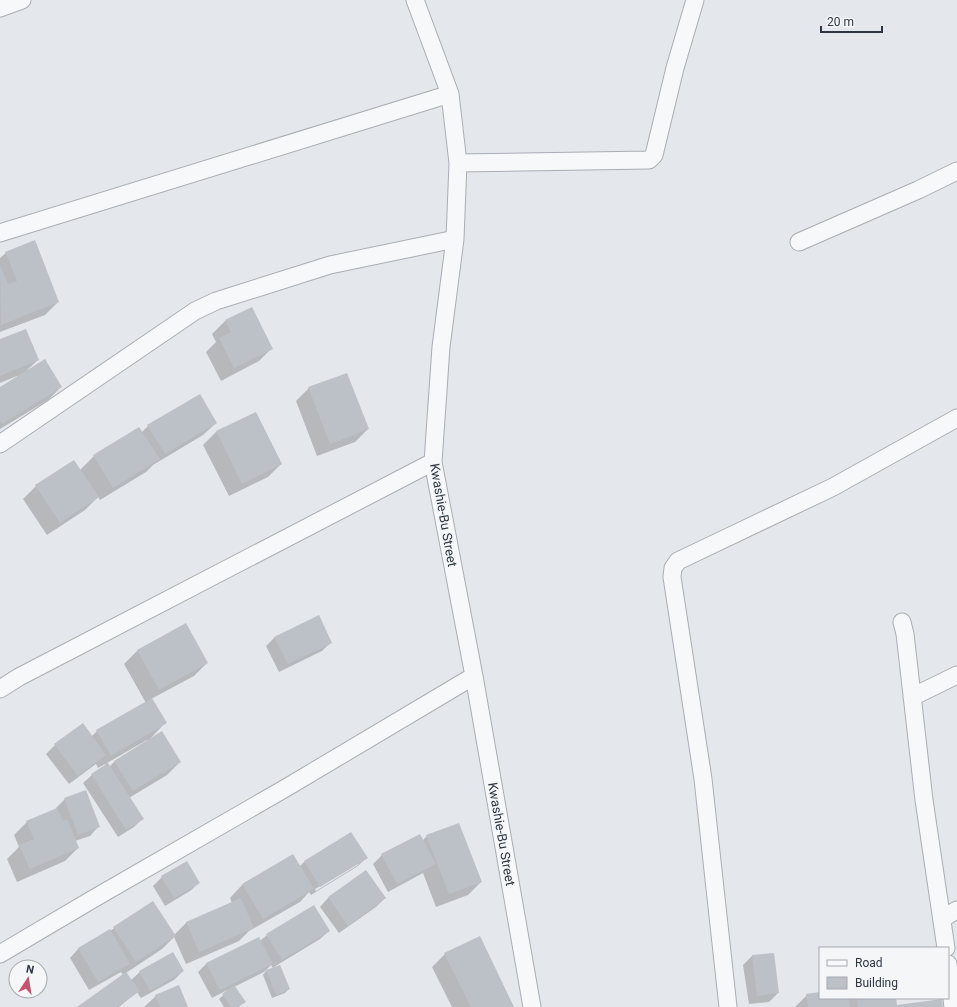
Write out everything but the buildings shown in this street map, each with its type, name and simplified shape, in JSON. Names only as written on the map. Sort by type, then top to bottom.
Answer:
[{"type":"street","points":[[0,8],[22,0]]},
{"type":"street","name":"Kwashie-Bu Street","points":[[415,0],[450,94],[458,163],[455,239],[441,347],[433,462],[474,676],[532,1007]]},
{"type":"street","points":[[458,163],[649,160],[654,155],[675,68],[695,0]]},
{"type":"street","points":[[0,233],[450,94]]},
{"type":"street","points":[[799,242],[918,190],[957,171]]},
{"type":"street","points":[[0,444],[195,311],[216,302],[330,265],[455,239]]},
{"type":"street","points":[[728,1007],[703,779],[672,578],[673,568],[678,561],[833,487],[957,418]]},
{"type":"street","points":[[0,689],[26,673],[433,462]]},
{"type":"street","points":[[902,622],[905,634],[924,800],[950,914],[946,947]]},
{"type":"street","points":[[912,697],[957,675]]},
{"type":"street","points":[[0,954],[284,789],[474,676]]},
{"type":"street","points":[[949,973],[953,1007]]}]
